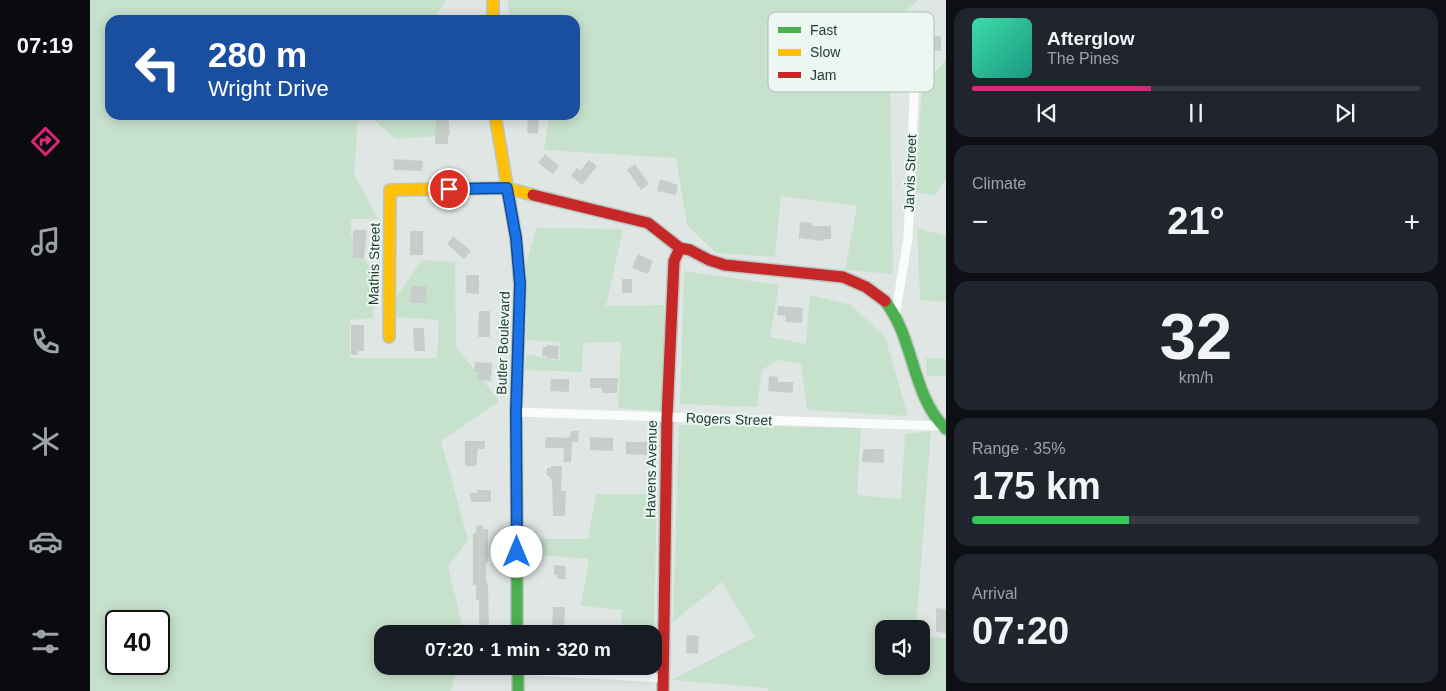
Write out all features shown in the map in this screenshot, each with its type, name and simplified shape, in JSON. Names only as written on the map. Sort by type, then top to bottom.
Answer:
[{"type":"street","points":[[493,0],[493,15]]},
{"type":"street","name":"Jarvis Street","points":[[895,317],[908,238],[914,92]]},
{"type":"street","name":"Butler Boulevard","points":[[496,120],[516,238],[520,284],[516,412],[517,625]]},
{"type":"street","points":[[507,188],[648,223],[680,248],[690,250],[709,260],[725,265],[844,277],[873,292],[886,303],[895,317],[920,389],[944,427]]},
{"type":"street","name":"Mathis Street","points":[[389,337],[390,190],[507,188]]},
{"type":"street","name":"Havens Avenue","points":[[663,691],[667,417],[674,261],[680,248]]},
{"type":"street","name":"Rogers Street","points":[[516,412],[944,427]]},
{"type":"street","points":[[518,675],[518,691]]},
{"type":"street","points":[[620,675],[663,678]]},
{"type":"green space","points":[[90,0],[446,0],[436,15],[105,15],[105,120],[362,120],[358,122],[354,174],[378,219],[351,219],[351,235],[376,279],[373,318],[350,320],[350,358],[437,358],[439,320],[396,317],[396,297],[422,260],[455,262],[456,347],[498,399],[498,402],[441,441],[468,540],[448,566],[462,625],[374,625],[374,675],[455,675],[451,691],[90,691]]},
{"type":"green space","points":[[508,0],[918,0],[904,12],[768,12],[768,92],[890,92],[893,274],[845,270],[857,206],[781,196],[775,257],[716,253],[687,225],[676,158],[544,150],[548,120],[580,120],[580,15],[509,15]]},
{"type":"green space","points":[[946,60],[946,179],[934,196],[915,192],[922,92],[934,92],[934,74]]},
{"type":"green space","points":[[374,120],[437,120],[436,136],[395,139]]},
{"type":"green space","points":[[536,228],[623,229],[606,306],[664,305],[662,411],[618,408],[621,342],[583,343],[582,372],[525,370],[527,354],[560,361],[560,342],[527,340],[525,268]]},
{"type":"green space","points":[[917,228],[946,236],[946,302],[920,300]]},
{"type":"green space","points":[[684,271],[779,285],[770,337],[806,344],[810,295],[851,305],[885,337],[908,416],[807,410],[801,364],[777,360],[762,370],[757,407],[680,404]]},
{"type":"green space","points":[[926,358],[946,359],[946,376],[927,376]]},
{"type":"green space","points":[[679,425],[861,428],[857,495],[901,499],[905,434],[931,431],[917,620],[875,620],[875,675],[930,675],[930,637],[946,638],[946,691],[768,691],[768,688],[671,680],[755,637],[722,582],[673,622]]},
{"type":"green space","points":[[596,494],[657,494],[654,625],[621,625],[622,610],[581,606],[589,559],[536,555],[537,539],[588,539]]},
{"type":"building","points":[[934,36],[941,36],[941,51],[934,51]]},
{"type":"building","points":[[436,120],[448,120],[450,135],[448,135],[448,144],[435,144]]},
{"type":"building","points":[[528,120],[539,120],[538,134],[527,133]]},
{"type":"building","points":[[545,154],[559,166],[553,174],[538,163]]},
{"type":"building","points":[[394,159],[423,161],[422,171],[393,170]]},
{"type":"building","points":[[589,160],[597,166],[582,185],[571,176],[577,168],[580,171]]},
{"type":"building","points":[[635,164],[649,184],[641,190],[627,170]]},
{"type":"building","points":[[660,179],[678,185],[676,195],[657,191]]},
{"type":"building","points":[[800,222],[812,223],[812,226],[831,226],[831,239],[823,239],[823,241],[799,238]]},
{"type":"building","points":[[353,230],[367,230],[364,258],[353,258]]},
{"type":"building","points":[[410,231],[423,231],[423,255],[410,255]]},
{"type":"building","points":[[453,236],[471,251],[464,259],[447,244]]},
{"type":"building","points":[[638,254],[653,261],[648,274],[632,268]]},
{"type":"building","points":[[466,275],[479,275],[479,294],[466,293]]},
{"type":"building","points":[[622,279],[632,279],[632,293],[622,293]]},
{"type":"building","points":[[411,286],[426,286],[427,303],[410,303]]},
{"type":"building","points":[[778,306],[803,308],[802,323],[785,322],[786,316],[777,315]]},
{"type":"building","points":[[479,311],[490,311],[490,337],[478,337]]},
{"type":"building","points":[[351,325],[364,325],[364,351],[358,351],[358,355],[351,355]]},
{"type":"building","points":[[413,328],[424,328],[425,351],[414,351]]},
{"type":"building","points":[[547,345],[559,346],[558,359],[542,356],[543,347],[547,347]]},
{"type":"building","points":[[475,362],[492,363],[491,381],[477,380],[478,372],[474,372]]},
{"type":"building","points":[[769,376],[778,377],[778,382],[793,382],[793,393],[768,391]]},
{"type":"building","points":[[590,378],[618,378],[617,393],[602,393],[602,388],[590,388]]},
{"type":"building","points":[[551,379],[569,379],[569,392],[550,391]]},
{"type":"building","points":[[571,431],[579,431],[578,442],[572,442],[571,462],[563,462],[564,448],[545,448],[546,437],[566,438],[571,436]]},
{"type":"building","points":[[590,437],[613,438],[613,451],[590,450]]},
{"type":"building","points":[[465,441],[485,441],[485,449],[478,449],[476,466],[465,466]]},
{"type":"building","points":[[626,442],[648,442],[647,455],[626,454]]},
{"type":"building","points":[[884,449],[884,463],[862,462],[863,450]]},
{"type":"building","points":[[551,466],[562,466],[561,491],[566,491],[565,516],[553,516],[552,479],[550,479],[550,476],[547,476],[547,468],[551,468]]},
{"type":"building","points":[[477,490],[491,490],[491,502],[471,502],[470,493],[477,493]]},
{"type":"building","points":[[483,525],[483,529],[488,529],[486,579],[488,586],[489,625],[479,625],[479,600],[476,600],[476,585],[473,585],[473,533],[476,533],[476,526]]},
{"type":"building","points":[[554,565],[565,566],[566,579],[557,579],[557,575],[554,575]]},
{"type":"building","points":[[553,607],[565,607],[564,625],[552,625]]},
{"type":"building","points":[[936,608],[946,609],[946,633],[936,632]]},
{"type":"building","points":[[687,635],[699,636],[698,654],[686,653]]},
{"type":"traffic: fast","points":[[885,301],[895,316],[902,332],[926,400],[946,429]]},
{"type":"traffic: fast","points":[[517,535],[517,625]]},
{"type":"traffic: fast","points":[[518,675],[518,691]]},
{"type":"traffic: slow","points":[[493,0],[493,15]]},
{"type":"traffic: slow","points":[[496,120],[516,238],[520,284],[516,412],[517,535]]},
{"type":"traffic: slow","points":[[389,337],[390,190],[507,188],[533,195]]},
{"type":"traffic: jam","points":[[533,195],[648,223],[680,248],[690,250],[709,260],[725,265],[843,277],[866,287],[885,301]]},
{"type":"traffic: jam","points":[[663,691],[667,417],[674,261],[680,248]]},
{"type":"route","points":[[449,189],[507,188],[516,238],[520,284],[516,412],[517,552]]}]
